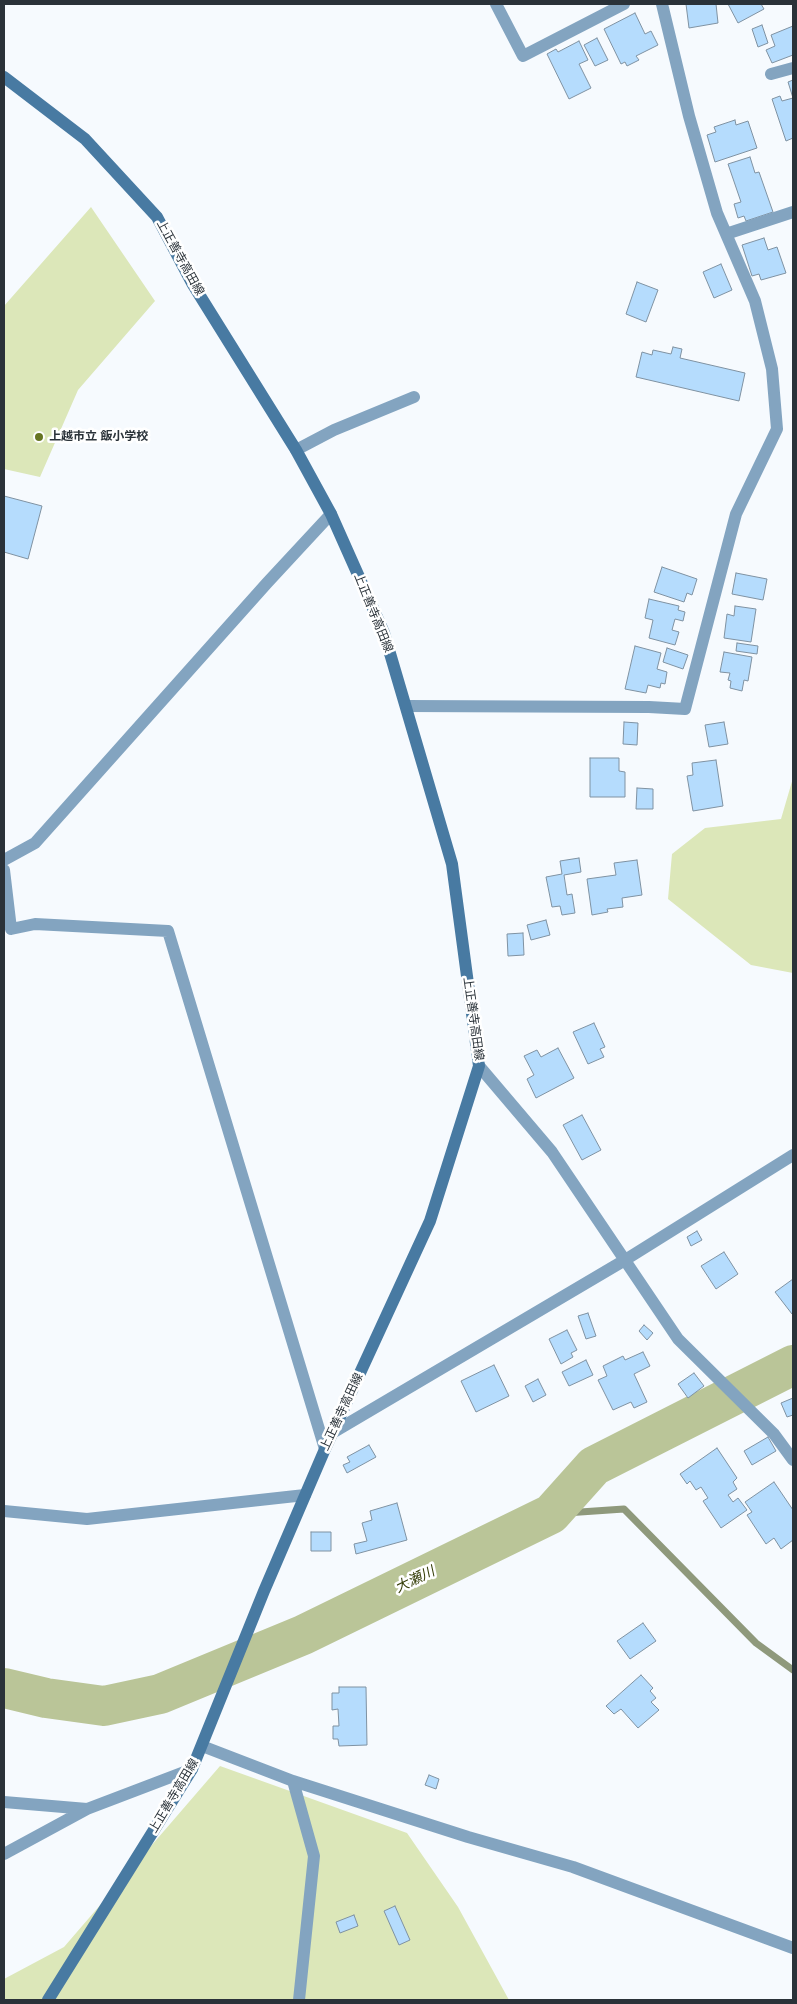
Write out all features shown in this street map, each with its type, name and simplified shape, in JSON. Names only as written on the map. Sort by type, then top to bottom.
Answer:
[{"type":"main road","name":"上正善寺高田線","points":[[4,77],[85,139],[158,217],[192,283],[296,450],[331,514],[384,633],[452,864],[479,1066],[430,1221],[325,1448],[264,1591],[192,1769],[48,2000]]},
{"type":"street","points":[[496,4],[523,56],[624,4]]},
{"type":"street","points":[[406,706],[649,707],[685,709],[736,514],[777,430],[772,368],[755,301],[717,213],[662,4]]},
{"type":"street","points":[[771,74],[793,68]]},
{"type":"street","points":[[726,234],[793,212]]},
{"type":"street","points":[[296,450],[334,430],[414,397]]},
{"type":"street","points":[[4,860],[35,844],[267,583],[331,514]]},
{"type":"street","points":[[4,870],[11,929],[36,924],[168,931],[325,1448]]},
{"type":"street","points":[[479,1066],[552,1152],[678,1339],[774,1434],[793,1460]]},
{"type":"street","points":[[332,1433],[625,1260],[793,1155]]},
{"type":"street","points":[[4,1511],[87,1519],[305,1495]]},
{"type":"street","points":[[202,1746],[293,1781],[468,1837],[573,1867],[793,1948]]},
{"type":"street","points":[[4,1854],[87,1809],[192,1769]]},
{"type":"street","points":[[293,1781],[314,1856],[299,2000]]},
{"type":"street","points":[[4,1802],[87,1809]]},
{"type":"green space","points":[[91,207],[155,301],[78,390],[40,477],[4,469],[4,306]]},
{"type":"green space","points":[[793,778],[793,973],[751,965],[668,899],[672,854],[705,828],[781,819]]},
{"type":"green space","points":[[220,1766],[407,1833],[458,1907],[509,2000],[4,2000],[4,1979],[64,1947]]},
{"type":"building","points":[[686,4],[716,4],[718,23],[689,28]]},
{"type":"building","points":[[728,4],[761,4],[764,9],[738,23]]},
{"type":"building","points":[[635,13],[645,34],[651,31],[658,45],[636,56],[639,60],[627,66],[625,62],[621,64],[604,29]]},
{"type":"building","points":[[762,25],[768,43],[758,47],[752,29]]},
{"type":"building","points":[[793,26],[793,55],[772,63],[766,50],[775,46],[771,35]]},
{"type":"building","points":[[597,38],[608,60],[595,66],[584,45]]},
{"type":"building","points":[[579,41],[588,60],[579,64],[591,88],[569,99],[547,54],[556,49],[558,52]]},
{"type":"building","points":[[793,80],[793,98],[788,82]]},
{"type":"building","points":[[780,96],[782,101],[793,98],[793,138],[786,141],[772,99]]},
{"type":"building","points":[[735,120],[736,125],[748,121],[757,148],[715,162],[707,135],[716,132],[714,127]]},
{"type":"building","points":[[750,157],[755,173],[759,172],[773,212],[746,221],[744,216],[738,218],[734,204],[741,202],[728,164]]},
{"type":"building","points":[[764,238],[768,250],[777,247],[786,273],[761,280],[759,274],[752,276],[742,245]]},
{"type":"building","points":[[721,264],[732,290],[714,298],[703,272]]},
{"type":"building","points":[[637,282],[658,290],[646,322],[626,314]]},
{"type":"building","points":[[673,347],[682,349],[680,358],[745,373],[739,401],[636,377],[642,352],[652,355],[653,350],[671,354]]},
{"type":"building","points":[[4,496],[42,506],[28,559],[4,552]]},
{"type":"building","points":[[662,567],[697,579],[692,595],[687,593],[684,602],[654,592]]},
{"type":"building","points":[[736,573],[767,579],[763,600],[732,594]]},
{"type":"building","points":[[649,599],[679,606],[678,610],[685,612],[683,621],[675,619],[672,630],[679,632],[675,645],[649,638],[653,620],[645,618]]},
{"type":"building","points":[[735,606],[756,609],[751,642],[724,638],[727,614],[734,616]]},
{"type":"building","points":[[737,643],[758,646],[757,654],[736,651]]},
{"type":"building","points":[[635,646],[661,653],[657,669],[667,672],[665,684],[661,683],[660,688],[648,685],[646,693],[625,689]]},
{"type":"building","points":[[667,648],[688,655],[683,669],[663,662]]},
{"type":"building","points":[[724,652],[752,657],[748,681],[744,680],[742,691],[730,688],[731,681],[728,680],[730,673],[720,672]]},
{"type":"building","points":[[624,722],[638,723],[637,745],[623,744]]},
{"type":"building","points":[[724,722],[728,744],[709,747],[705,725]]},
{"type":"building","points":[[590,758],[619,758],[619,771],[625,772],[625,797],[590,797]]},
{"type":"building","points":[[716,760],[723,806],[693,811],[687,776],[693,775],[692,763]]},
{"type":"building","points":[[637,788],[653,789],[653,809],[636,809]]},
{"type":"building","points":[[579,858],[581,872],[564,875],[567,895],[572,894],[575,913],[562,915],[560,906],[552,907],[546,877],[562,874],[560,861]]},
{"type":"building","points":[[637,860],[642,895],[622,898],[623,907],[607,909],[608,912],[592,915],[587,879],[616,875],[614,863]]},
{"type":"building","points":[[546,920],[550,935],[531,940],[527,925]]},
{"type":"building","points":[[523,933],[524,955],[508,956],[507,934]]},
{"type":"building","points":[[594,1023],[605,1047],[600,1049],[604,1057],[588,1064],[573,1032]]},
{"type":"building","points":[[558,1048],[574,1078],[536,1098],[527,1079],[534,1075],[524,1056],[537,1050],[541,1057]]},
{"type":"building","points":[[582,1115],[601,1150],[582,1160],[563,1125]]},
{"type":"building","points":[[697,1231],[702,1240],[691,1246],[687,1237]]},
{"type":"building","points":[[724,1252],[738,1274],[716,1289],[701,1266]]},
{"type":"building","points":[[793,1279],[793,1313],[792,1314],[775,1292]]},
{"type":"building","points":[[588,1313],[596,1336],[586,1339],[578,1316]]},
{"type":"building","points":[[644,1325],[653,1333],[647,1340],[639,1331]]},
{"type":"building","points":[[567,1330],[577,1350],[571,1353],[573,1357],[561,1364],[549,1339]]},
{"type":"building","points":[[643,1352],[650,1366],[634,1374],[647,1402],[634,1408],[631,1402],[613,1410],[598,1380],[607,1376],[603,1366],[623,1356],[625,1360]]},
{"type":"building","points":[[586,1360],[593,1375],[569,1386],[562,1372]]},
{"type":"building","points":[[494,1365],[509,1396],[476,1412],[461,1381]]},
{"type":"building","points":[[694,1373],[704,1386],[688,1398],[678,1384]]},
{"type":"building","points":[[538,1379],[546,1395],[533,1402],[525,1386]]},
{"type":"building","points":[[793,1398],[793,1415],[787,1417],[781,1403]]},
{"type":"building","points":[[768,1437],[776,1451],[752,1465],[744,1451]]},
{"type":"building","points":[[369,1445],[376,1457],[347,1473],[343,1465],[350,1462],[347,1457]]},
{"type":"building","points":[[717,1448],[737,1478],[733,1482],[737,1489],[728,1495],[733,1502],[738,1498],[747,1510],[721,1528],[703,1501],[708,1498],[701,1487],[696,1490],[690,1481],[687,1484],[680,1474]]},
{"type":"building","points":[[774,1482],[793,1510],[793,1540],[781,1549],[774,1538],[766,1544],[747,1515],[752,1512],[745,1502]]},
{"type":"building","points":[[397,1503],[407,1540],[356,1554],[354,1544],[367,1541],[362,1523],[372,1520],[370,1511]]},
{"type":"building","points":[[311,1532],[331,1532],[331,1551],[311,1551]]},
{"type":"building","points":[[643,1623],[656,1641],[630,1659],[617,1641]]},
{"type":"building","points":[[641,1675],[653,1688],[650,1691],[656,1698],[651,1702],[659,1710],[638,1728],[621,1709],[614,1714],[606,1706]]},
{"type":"building","points":[[339,1687],[366,1687],[367,1745],[339,1746],[338,1739],[333,1739],[333,1726],[339,1726],[338,1709],[332,1710],[332,1693],[339,1693]]},
{"type":"building","points":[[429,1775],[439,1779],[436,1789],[425,1785]]},
{"type":"building","points":[[395,1906],[410,1940],[399,1945],[384,1911]]},
{"type":"building","points":[[354,1915],[358,1926],[340,1933],[336,1922]]},
{"type":"waterway","name":"大瀬川","points":[[4,1688],[46,1698],[104,1706],[160,1694],[303,1635],[551,1514],[594,1466],[793,1365]]},
{"type":"waterway","points":[[551,1514],[624,1509],[756,1643],[793,1670]]},
{"type":"place","name":"上越市立 飯小学校","points":[[39,437]]}]
